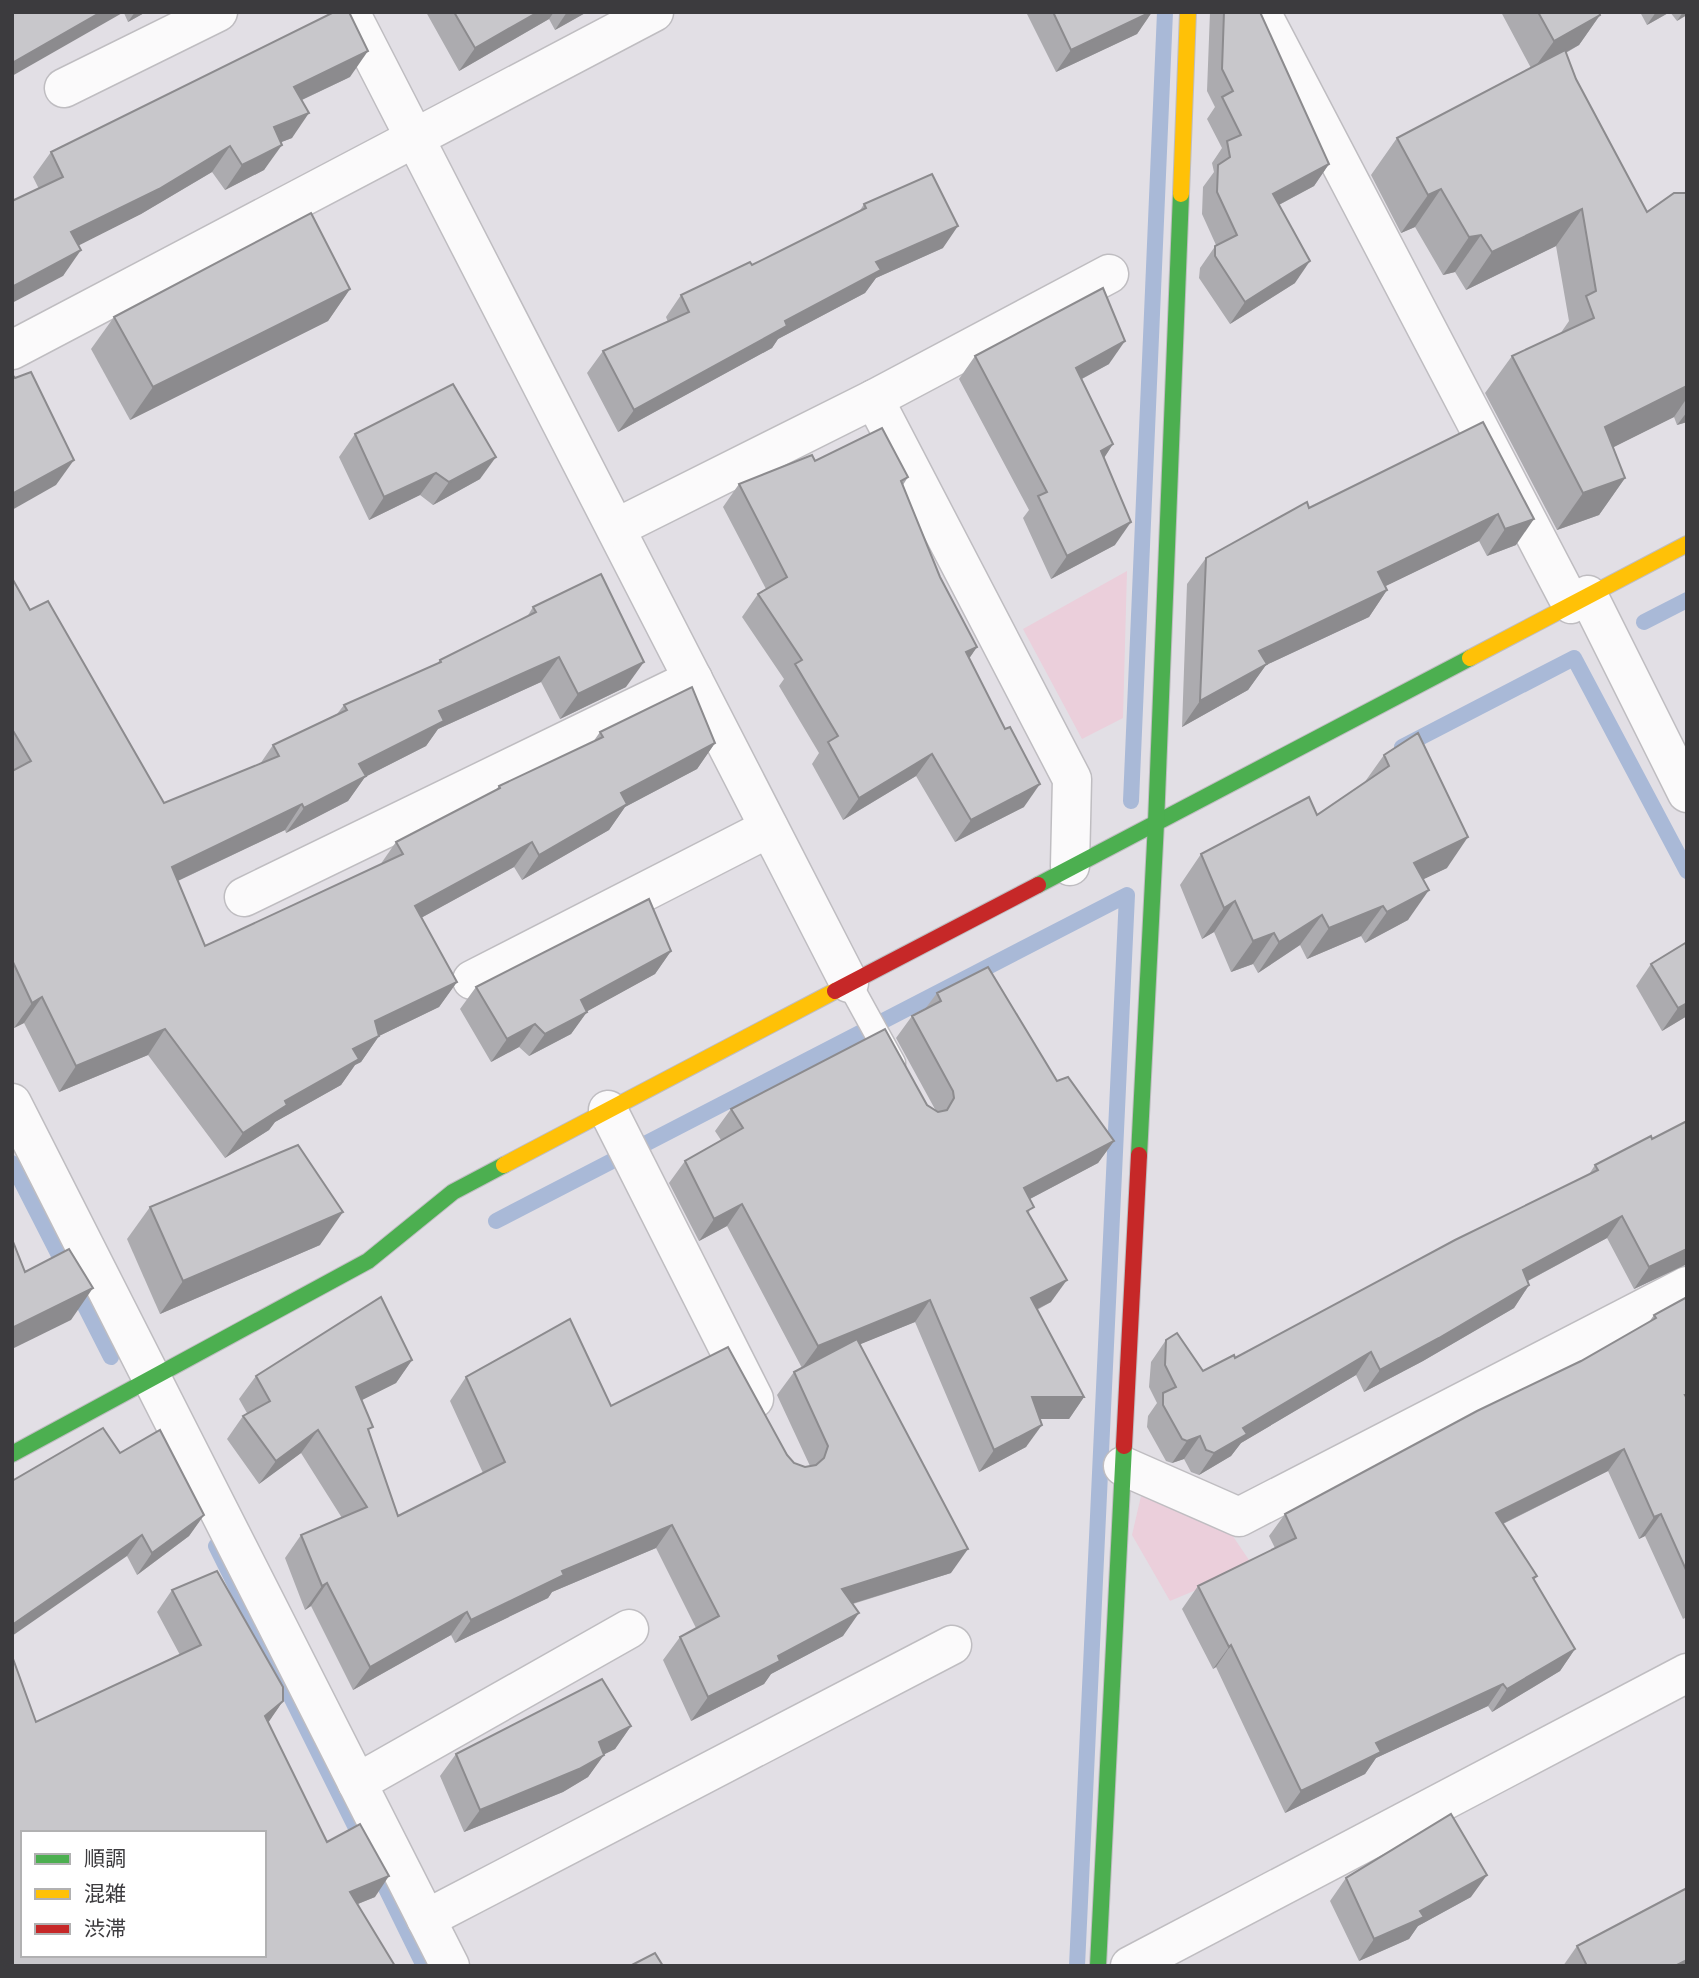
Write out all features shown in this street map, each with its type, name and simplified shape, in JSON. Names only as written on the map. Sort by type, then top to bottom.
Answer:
[{"type":"street","points":[[64,88],[218,12]]},
{"type":"street","points":[[350,12],[849,984]]},
{"type":"street","points":[[12,350],[654,12]]},
{"type":"street","points":[[1098,1966],[1156,823],[1188,12]]},
{"type":"street","points":[[1261,12],[1579,600],[1682,769]]},
{"type":"street","points":[[616,528],[874,399],[1110,274]]},
{"type":"street","points":[[874,399],[1072,779],[1070,866]]},
{"type":"street","points":[[12,1454],[368,1261],[453,1192],[1687,544]]},
{"type":"street","points":[[244,897],[694,679]]},
{"type":"street","points":[[472,980],[769,828]]},
{"type":"street","points":[[12,1103],[450,1966]]},
{"type":"street","points":[[607,1111],[771,1432]]},
{"type":"street","points":[[1123,1466],[1240,1517],[1687,1286]]},
{"type":"street","points":[[357,1783],[629,1629]]},
{"type":"street","points":[[426,1919],[952,1645]]},
{"type":"street","points":[[1129,1966],[1687,1673]]},
{"type":"lane","points":[[849,984],[905,1085]]},
{"type":"shaded area","points":[[1127,571],[1123,718],[1082,739],[1023,629]]},
{"type":"shaded area","points":[[1141,1496],[1226,1526],[1253,1566],[1170,1601],[1132,1535]]},
{"type":"building","points":[[12,12],[101,12],[12,63]]},
{"type":"building","points":[[334,12],[349,12],[368,51],[294,87],[309,113],[274,127],[282,145],[242,165],[230,146],[159,189],[71,232],[81,250],[12,287],[12,201],[63,177],[51,152]]},
{"type":"building","points":[[454,12],[538,12],[475,48]]},
{"type":"building","points":[[1053,12],[1151,12],[1071,50]]},
{"type":"building","points":[[1224,12],[1260,12],[1329,164],[1273,194],[1310,261],[1245,302],[1215,256],[1215,246],[1237,235],[1217,192],[1218,165],[1230,157],[1227,141],[1241,135],[1222,97],[1233,91],[1222,69]]},
{"type":"building","points":[[1538,12],[1599,12],[1600,15],[1554,41]]},
{"type":"building","points":[[1565,50],[1576,79],[1647,212],[1674,193],[1687,193],[1687,386],[1605,427],[1625,478],[1583,493],[1512,356],[1594,318],[1586,296],[1596,291],[1582,209],[1492,252],[1481,235],[1469,237],[1441,189],[1428,195],[1397,138]]},
{"type":"building","points":[[932,174],[958,226],[876,262],[881,270],[785,321],[787,326],[634,410],[603,351],[689,312],[681,295],[750,262],[752,265],[866,208],[864,204]]},
{"type":"building","points":[[311,213],[350,289],[153,387],[114,317]]},
{"type":"building","points":[[1103,288],[1125,341],[1076,368],[1113,444],[1101,451],[1131,522],[1067,556],[1038,496],[1047,492],[975,356]]},
{"type":"building","points":[[31,372],[74,460],[12,494],[12,374],[15,378]]},
{"type":"building","points":[[453,384],[496,457],[449,482],[436,473],[384,497],[355,434]]},
{"type":"building","points":[[1483,422],[1534,519],[1505,529],[1498,514],[1378,572],[1387,590],[1259,651],[1267,664],[1200,701],[1206,558],[1307,502],[1309,508]]},
{"type":"building","points":[[882,428],[908,477],[901,481],[940,577],[977,647],[966,652],[1005,729],[1010,727],[1040,784],[971,820],[932,754],[859,798],[828,742],[838,736],[795,664],[802,660],[758,594],[787,577],[739,484],[812,455],[815,461]]},
{"type":"building","points":[[601,574],[644,662],[578,694],[559,657],[439,711],[444,721],[359,764],[366,776],[304,808],[302,804],[172,867],[205,946],[403,854],[396,842],[500,788],[499,786],[603,737],[600,732],[692,687],[715,743],[621,793],[627,804],[539,855],[532,842],[415,906],[457,982],[375,1021],[379,1036],[353,1049],[359,1059],[285,1101],[287,1105],[243,1133],[165,1029],[76,1066],[42,997],[32,1003],[12,960],[12,771],[31,761],[12,729],[12,578],[30,610],[48,601],[164,803],[279,756],[273,745],[347,710],[344,705],[441,662],[440,660],[536,612],[533,607]]},
{"type":"building","points":[[1418,733],[1468,837],[1414,863],[1429,890],[1387,912],[1383,906],[1329,928],[1322,915],[1279,942],[1274,933],[1253,941],[1235,901],[1224,908],[1201,854],[1309,797],[1317,815],[1389,766],[1384,755]]},
{"type":"building","points":[[649,899],[671,951],[581,1000],[587,1012],[545,1034],[535,1024],[507,1039],[476,987]]},
{"type":"building","points":[[1687,942],[1687,1003],[1678,1008],[1651,964]]},
{"type":"building","points":[[988,967],[1057,1081],[1068,1077],[1114,1141],[1024,1188],[1034,1207],[1027,1211],[1067,1280],[1031,1298],[1084,1397],[1032,1397],[1042,1425],[994,1450],[930,1300],[818,1346],[742,1204],[714,1219],[685,1161],[743,1128],[731,1109],[885,1029],[927,1105],[938,1112],[947,1110],[954,1098],[953,1091],[912,1016],[941,1001],[937,993]]},
{"type":"building","points":[[1687,1121],[1687,1249],[1649,1267],[1622,1216],[1523,1270],[1529,1285],[1380,1370],[1371,1352],[1243,1428],[1247,1434],[1214,1453],[1206,1450],[1200,1436],[1187,1441],[1182,1439],[1163,1405],[1163,1393],[1176,1387],[1165,1365],[1166,1340],[1177,1333],[1203,1371],[1234,1355],[1235,1358],[1455,1240],[1598,1170],[1595,1165]]},
{"type":"building","points":[[298,1145],[343,1212],[183,1281],[150,1207]]},
{"type":"building","points":[[12,1239],[25,1272],[69,1249],[93,1288],[12,1328]]},
{"type":"building","points":[[381,1297],[412,1360],[356,1387],[373,1427],[368,1429],[398,1516],[505,1462],[466,1377],[570,1319],[611,1406],[728,1347],[787,1455],[794,1463],[805,1467],[816,1465],[824,1458],[828,1446],[794,1372],[857,1339],[968,1549],[842,1589],[859,1613],[778,1656],[780,1661],[708,1697],[680,1637],[719,1616],[672,1525],[562,1571],[564,1575],[471,1620],[467,1612],[370,1667],[327,1583],[322,1586],[301,1535],[367,1507],[318,1430],[276,1461],[243,1416],[270,1401],[256,1376]]},
{"type":"building","points":[[1687,1297],[1687,1572],[1661,1514],[1654,1517],[1624,1449],[1496,1513],[1537,1576],[1533,1578],[1575,1649],[1507,1689],[1503,1684],[1376,1743],[1381,1752],[1301,1791],[1231,1645],[1229,1647],[1198,1586],[1296,1538],[1285,1514],[1477,1411],[1581,1361]]},
{"type":"building","points":[[103,1428],[120,1453],[160,1430],[204,1515],[152,1553],[142,1535],[12,1625],[12,1481]]},
{"type":"building","points":[[217,1571],[283,1687],[283,1701],[265,1716],[327,1842],[360,1824],[389,1876],[350,1892],[395,1966],[12,1966],[12,1656],[36,1722],[201,1645],[172,1590]]},
{"type":"building","points":[[602,1679],[631,1726],[599,1742],[604,1755],[579,1769],[480,1810],[456,1754]]},
{"type":"building","points":[[1451,1814],[1487,1875],[1420,1911],[1424,1917],[1374,1939],[1346,1878]]},
{"type":"building","points":[[1687,1888],[1687,1960],[1675,1966],[1587,1966],[1577,1946]]},
{"type":"building","points":[[655,1953],[663,1966],[630,1966]]},
{"type":"waterway","points":[[1131,801],[1165,12]]},
{"type":"waterway","points":[[1644,622],[1687,600]]},
{"type":"waterway","points":[[1402,747],[1574,658],[1687,871]]},
{"type":"waterway","points":[[496,1221],[1127,895],[1077,1966]]},
{"type":"waterway","points":[[12,1163],[111,1357]]},
{"type":"waterway","points":[[216,1546],[365,1846]]},
{"type":"waterway","points":[[375,1866],[424,1966]]},
{"type":"traffic: fast","points":[[1139,1155],[1156,823],[1181,194]]},
{"type":"traffic: fast","points":[[1038,885],[1470,658]]},
{"type":"traffic: fast","points":[[12,1454],[368,1261],[453,1192],[504,1165]]},
{"type":"traffic: fast","points":[[1098,1966],[1124,1446]]},
{"type":"traffic: slow","points":[[1181,194],[1188,12]]},
{"type":"traffic: slow","points":[[1470,658],[1687,544]]},
{"type":"traffic: slow","points":[[504,1165],[835,991]]},
{"type":"traffic: jam","points":[[835,991],[1038,885]]},
{"type":"traffic: jam","points":[[1124,1446],[1139,1155]]}]
